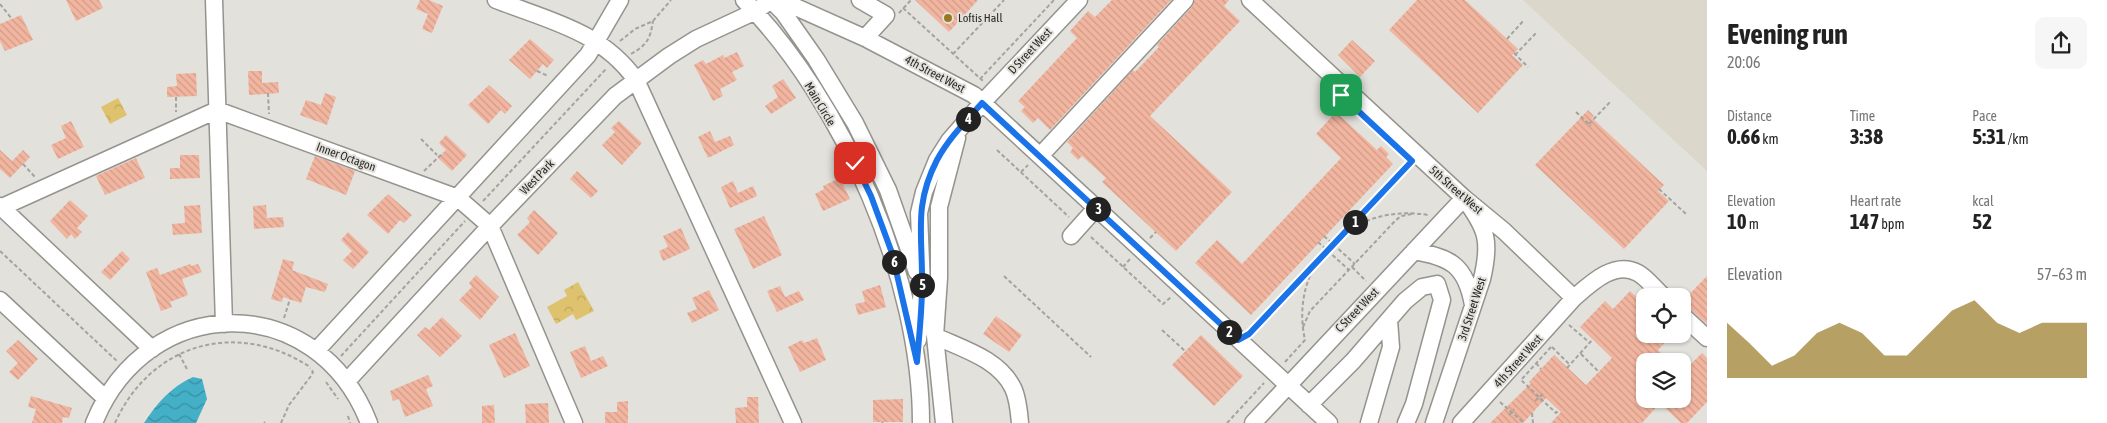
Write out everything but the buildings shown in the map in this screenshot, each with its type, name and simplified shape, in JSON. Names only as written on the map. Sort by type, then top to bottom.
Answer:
[{"type":"street","points":[[214,0],[224,324]]},
{"type":"street","points":[[496,0],[574,30],[598,42],[617,57],[636,80],[793,423]]},
{"type":"street","points":[[316,351],[588,55],[598,42],[620,0]]},
{"type":"street","points":[[750,6],[771,0]]},
{"type":"street","name":"Main Circle","points":[[771,0],[783,12],[816,59],[855,122],[888,190],[922,287],[936,336]]},
{"type":"street","name":"4th Street West","points":[[780,0],[865,38],[974,95],[1329,423]]},
{"type":"street","points":[[860,0],[886,15],[865,38]]},
{"type":"street","name":"D Street West","points":[[922,287],[920,213],[924,192],[937,160],[959,129],[982,103],[1079,0]]},
{"type":"street","points":[[1040,156],[1185,0]]},
{"type":"street","name":"5th Street West","points":[[1250,0],[1464,198],[1504,231],[1574,298]]},
{"type":"street","name":"West Park","points":[[348,380],[490,226],[615,96],[696,39],[750,6]]},
{"type":"street","name":"Main Circle","points":[[750,6],[794,62],[823,107],[871,196],[892,253],[917,362],[921,423]]},
{"type":"street","points":[[152,349],[0,207],[217,110]]},
{"type":"street","name":"Inner Octagon","points":[[217,110],[458,198],[490,226],[574,423]]},
{"type":"street","points":[[944,423],[936,336],[939,278],[939,207],[959,129]]},
{"type":"street","name":"C Street West","points":[[1253,423],[1464,198]]},
{"type":"street","name":"3rd Street West","points":[[1434,423],[1487,260],[1487,239],[1478,217],[1464,198]]},
{"type":"street","points":[[1075,231],[1096,208]]},
{"type":"street","points":[[1414,251],[1440,256],[1453,262],[1465,278],[1473,305]]},
{"type":"street","name":"4th Street West","points":[[1461,423],[1574,298],[1588,286],[1611,271],[1625,268],[1639,273],[1655,288]]},
{"type":"street","points":[[1308,405],[1353,361],[1405,301],[1422,287],[1437,284],[1442,300],[1414,404],[1406,423]]},
{"type":"street","points":[[917,362],[922,287]]},
{"type":"street","points":[[0,300],[105,398]]},
{"type":"street","points":[[1369,423],[1391,347],[1389,320]]},
{"type":"street","points":[[1691,323],[1707,338]]},
{"type":"street","points":[[94,423],[105,398],[126,370],[152,349],[195,328],[224,324],[252,324],[286,332],[316,351],[348,380],[361,401],[369,423]]},
{"type":"street","points":[[936,336],[986,359],[1001,373],[1013,388],[1020,423]]},
{"type":"path","points":[[617,57],[622,38],[652,21],[671,0]]},
{"type":"path","points":[[953,54],[1004,0]]},
{"type":"path","points":[[980,79],[1054,0]]},
{"type":"path","points":[[0,4],[12,19]]},
{"type":"path","points":[[903,8],[993,91]]},
{"type":"path","points":[[1506,38],[1524,20]]},
{"type":"path","points":[[617,57],[642,47],[650,38],[652,21]]},
{"type":"path","points":[[1528,67],[1515,54],[1537,32]]},
{"type":"path","points":[[268,94],[270,129]]},
{"type":"path","points":[[1576,112],[1590,125],[1611,101]]},
{"type":"path","points":[[421,139],[438,156]]},
{"type":"path","points":[[997,150],[1075,231],[1163,304],[1173,294]]},
{"type":"path","points":[[414,182],[443,153]]},
{"type":"path","points":[[1238,340],[1249,334],[1412,161]]},
{"type":"path","points":[[23,164],[33,172],[41,189]]},
{"type":"path","points":[[1659,189],[1686,214]]},
{"type":"path","points":[[1348,229],[1384,214],[1430,216]]},
{"type":"path","points":[[1303,329],[1310,311],[1395,221],[1401,216],[1417,214]]},
{"type":"path","points":[[1324,236],[1355,264]]},
{"type":"path","points":[[1318,242],[1349,270]]},
{"type":"path","points":[[0,250],[126,370]]},
{"type":"path","points":[[1226,423],[1305,340],[1302,300],[1315,264]]},
{"type":"path","points":[[1004,276],[1092,357]]},
{"type":"path","points":[[286,332],[284,319],[290,299]]},
{"type":"path","points":[[1553,322],[1571,325],[1590,343]]},
{"type":"path","points":[[1162,330],[1185,351]]},
{"type":"path","points":[[1567,368],[1593,340]]},
{"type":"path","points":[[115,423],[135,388],[160,365],[179,354],[214,343],[244,342],[280,351],[310,367],[341,402]]},
{"type":"path","points":[[1533,344],[1552,347],[1570,365]]},
{"type":"path","points":[[1552,347],[1521,380],[1556,413],[1559,410]]},
{"type":"path","points":[[179,354],[188,371]]},
{"type":"path","points":[[1580,354],[1599,372]]},
{"type":"path","points":[[281,423],[289,405],[311,376],[310,367]]},
{"type":"path","points":[[1535,401],[1542,394]]},
{"type":"path","points":[[1483,399],[1502,402],[1513,410],[1524,423]]},
{"type":"path","points":[[1509,415],[1513,410]]},
{"type":"path","points":[[1532,413],[1533,423]]},
{"type":"path","points":[[347,415],[350,423]]},
{"type":"shaded area","points":[[1523,0],[1707,0],[1707,171]]},
{"type":"green space","points":[[118,98],[127,115],[110,124],[101,107]]},
{"type":"green space","points":[[578,282],[594,311],[576,320],[573,314],[556,324],[547,307],[567,296],[564,290]]},
{"type":"water","points":[[193,377],[202,379],[207,399],[196,423],[144,423],[165,396]]},
{"type":"place","name":"Loftis Hall","points":[[948,18]]},
{"type":"route","points":[[855,163],[871,196],[892,253],[917,362],[922,287],[920,213],[924,192],[937,160],[949,141],[982,103],[1238,340],[1249,334],[1412,161],[1341,95]]}]
